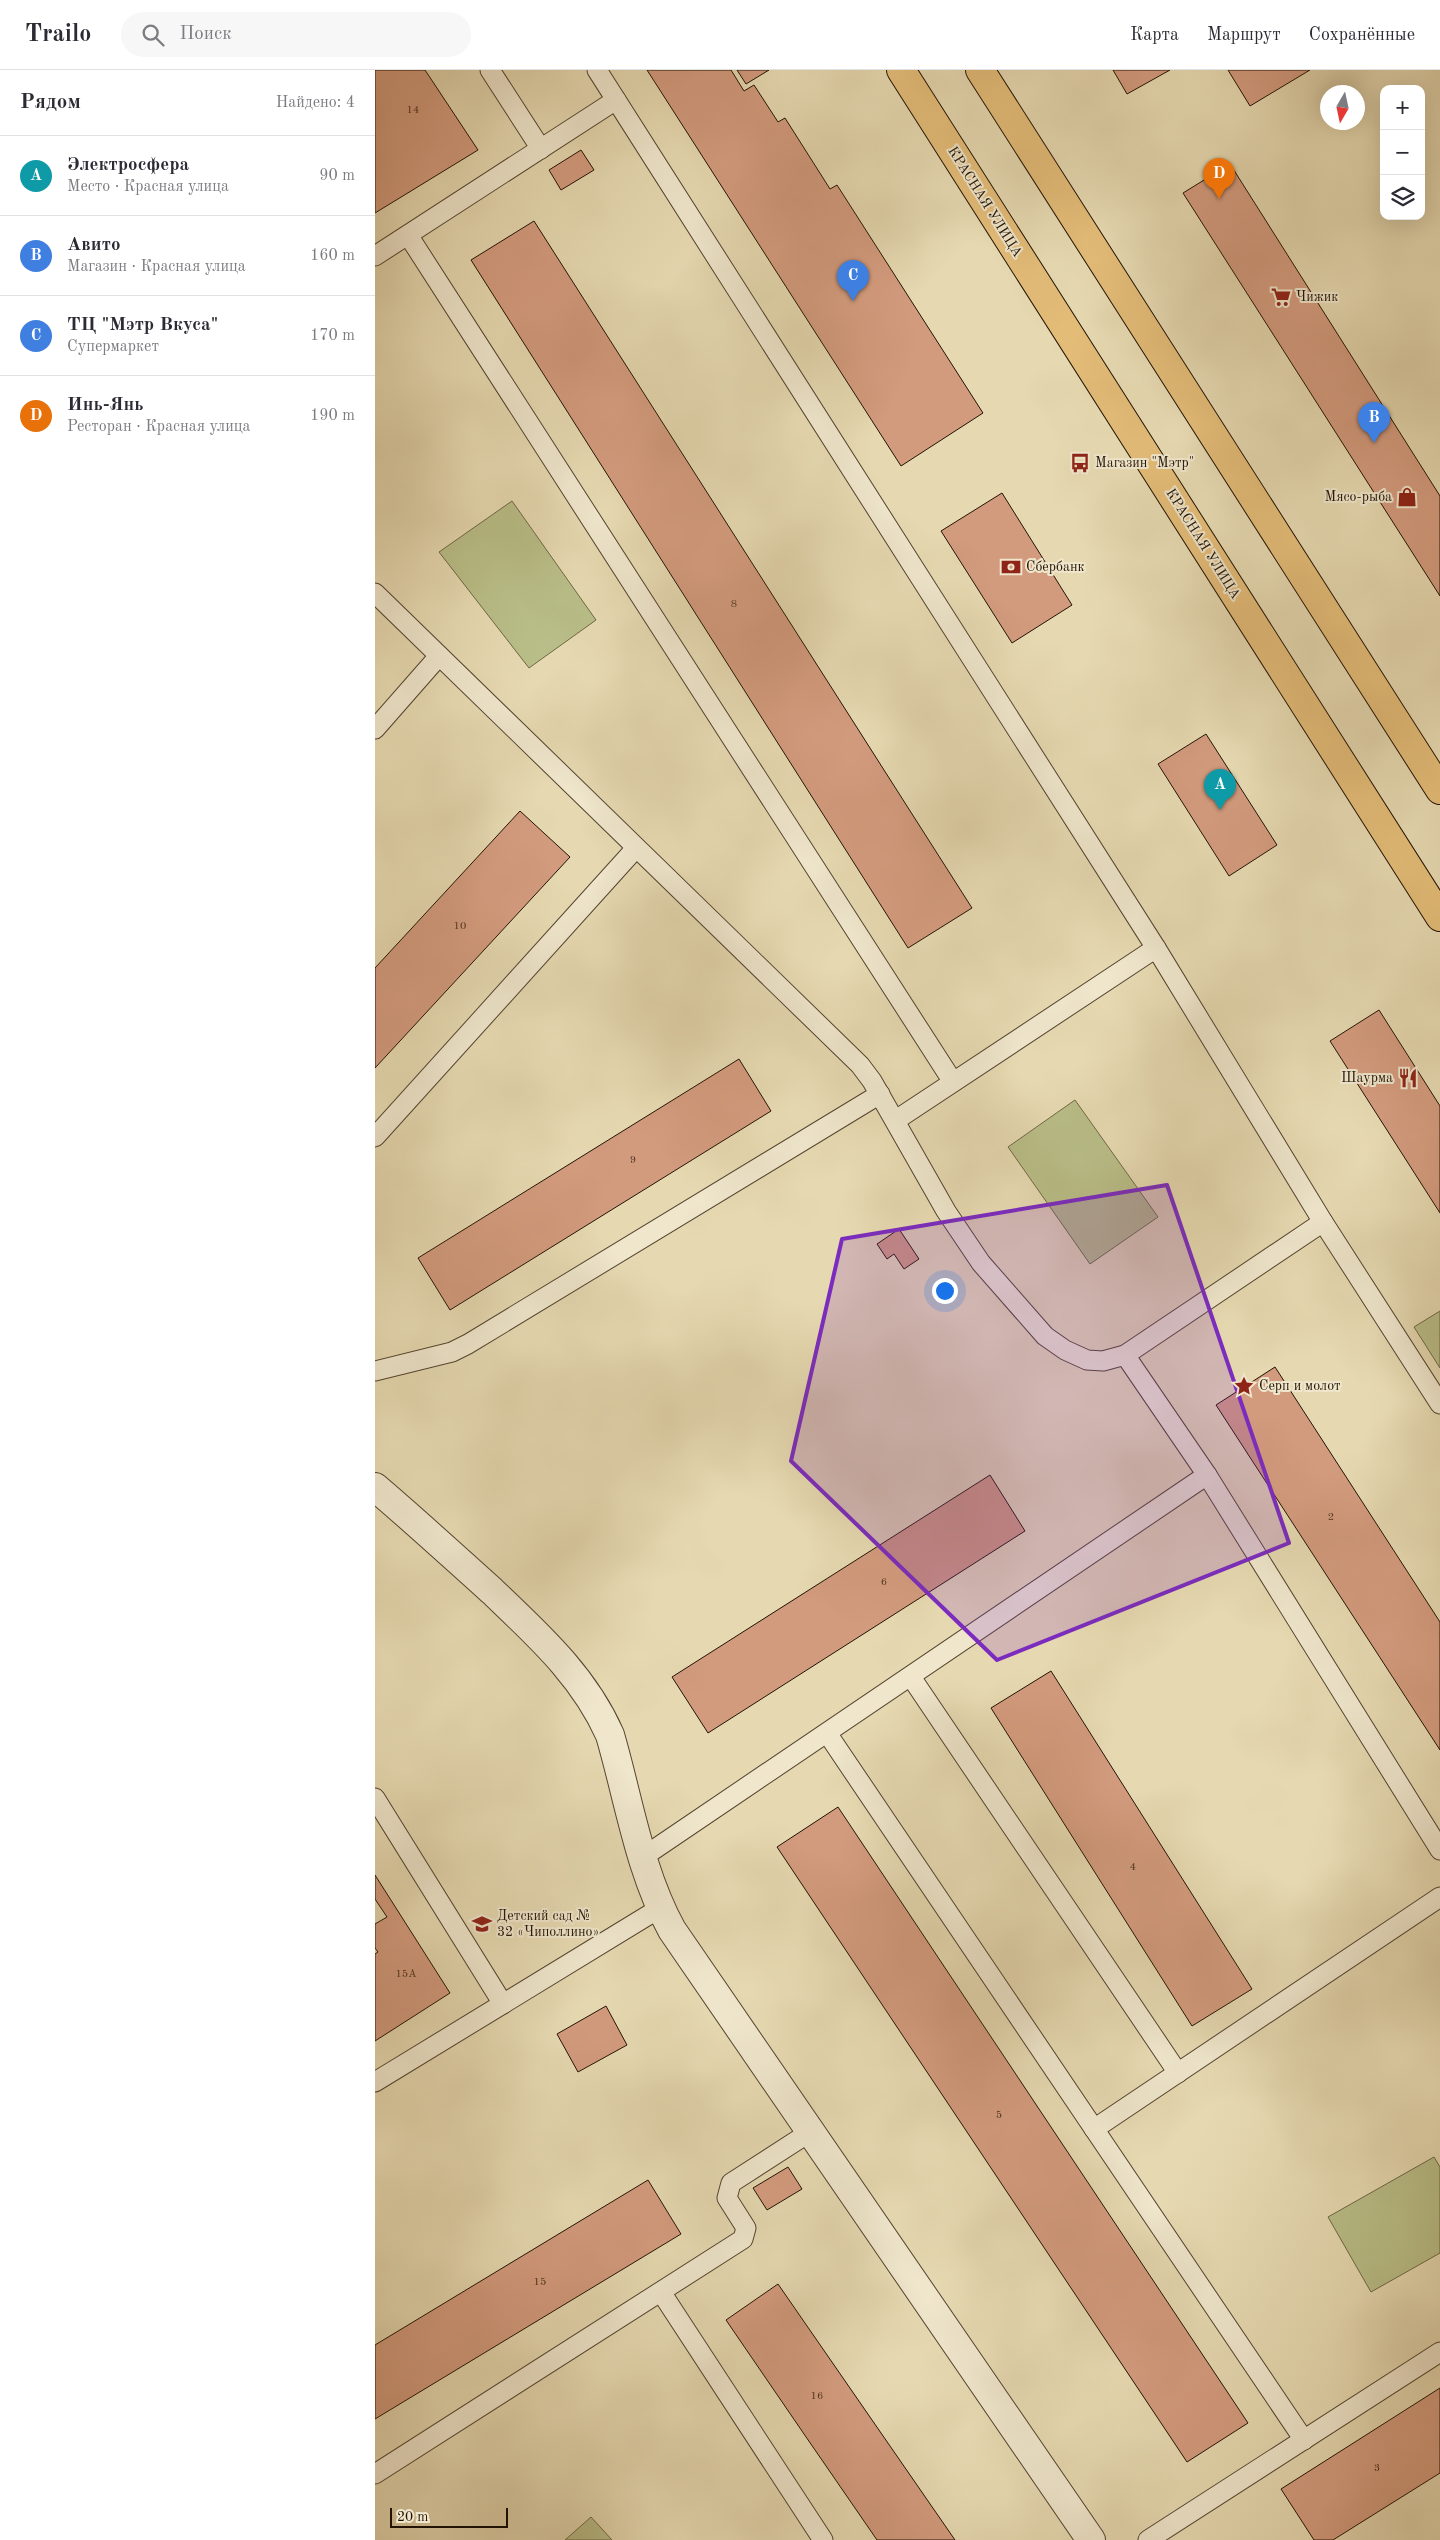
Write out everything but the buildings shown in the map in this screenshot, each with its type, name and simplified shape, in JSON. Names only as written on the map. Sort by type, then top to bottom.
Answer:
[{"type":"highway","name":"КРАСНАЯ УЛИЦА","points":[[901,70],[1440,916]]},
{"type":"highway","points":[[980,70],[1440,790]]},
{"type":"street","points":[[375,1487],[444,1546],[536,1632],[583,1686],[601,1713],[610,1735],[643,1856],[660,1908],[672,1930],[1091,2540]]},
{"type":"lane","points":[[490,70],[541,149]]},
{"type":"lane","points":[[597,70],[702,231],[1156,948],[1323,1222],[1440,1404]]},
{"type":"lane","points":[[375,256],[616,100]]},
{"type":"lane","points":[[408,235],[953,1082]]},
{"type":"lane","points":[[375,594],[860,1065],[896,1120],[946,1211],[981,1263],[1045,1336],[1065,1350],[1087,1360],[1103,1361],[1125,1355],[1323,1222]]},
{"type":"lane","points":[[375,729],[439,656]]},
{"type":"lane","points":[[375,1137],[636,848]]},
{"type":"lane","points":[[896,1120],[1156,948]]},
{"type":"lane","points":[[375,1371],[452,1352],[468,1344],[880,1094]]},
{"type":"lane","points":[[1125,1355],[1207,1475],[1440,1850]]},
{"type":"lane","points":[[643,1856],[911,1677],[1207,1475]]},
{"type":"lane","points":[[911,1677],[1178,2073]]},
{"type":"lane","points":[[827,1733],[1304,2440]]},
{"type":"lane","points":[[375,1798],[503,2004]]},
{"type":"lane","points":[[1094,2129],[1440,1897]]},
{"type":"lane","points":[[375,2082],[660,1908]]},
{"type":"lane","points":[[375,2474],[743,2239],[746,2228],[727,2198],[731,2183],[809,2132]]},
{"type":"lane","points":[[661,2292],[823,2540]]},
{"type":"lane","points":[[1148,2540],[1440,2352]]},
{"type":"highlighted area","points":[[1167,1185],[1289,1543],[997,1660],[791,1461],[842,1239]]},
{"type":"green space","points":[[512,501],[596,620],[529,668],[439,552]]},
{"type":"green space","points":[[1075,1100],[1158,1217],[1090,1264],[1008,1147]]},
{"type":"green space","points":[[1440,1311],[1440,1368],[1414,1327]]},
{"type":"green space","points":[[1434,2157],[1440,2167],[1440,2253],[1371,2292],[1328,2217]]},
{"type":"green space","points":[[591,2517],[612,2540],[565,2540]]},
{"type":"place","name":"Инь-Янь","points":[[1219,199]]},
{"type":"place","name":"Чижик","points":[[1281,297]]},
{"type":"place","name":"ТЦ \"Мэтр Вкуса\"","points":[[853,301]]},
{"type":"place","name":"Авито","points":[[1374,443]]},
{"type":"place","name":"Магазин \"Мэтр\"","points":[[1080,463]]},
{"type":"place","name":"Мясо-рыба","points":[[1407,497]]},
{"type":"place","name":"Сбербанк","points":[[1011,567]]},
{"type":"place","name":"Электросфера","points":[[1220,810]]},
{"type":"place","name":"Шаурма","points":[[1408,1078]]},
{"type":"place","name":"Серп и молот","points":[[1244,1386]]},
{"type":"place","name":"Детский сад № 32 «Чиполлино»","points":[[482,1924]]}]
